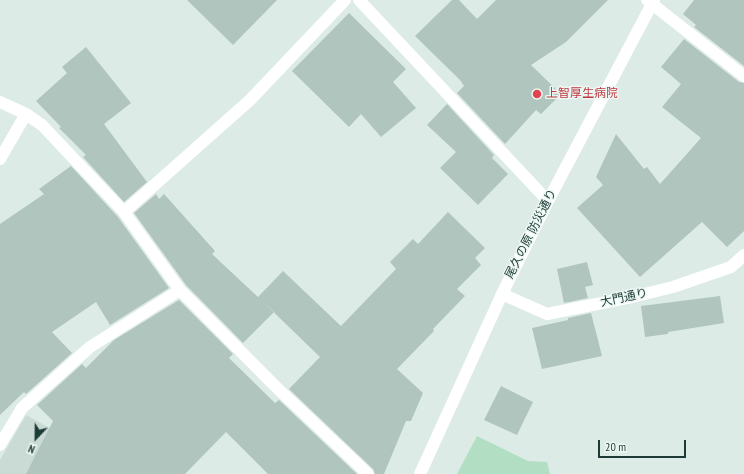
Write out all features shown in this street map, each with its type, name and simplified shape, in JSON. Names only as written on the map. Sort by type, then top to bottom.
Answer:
[{"type":"street","points":[[124,212],[250,100],[345,0]]},
{"type":"street","points":[[358,0],[548,201]]},
{"type":"street","points":[[651,1],[744,76]]},
{"type":"street","name":"尾久の原 防災通り","points":[[420,474],[502,294],[651,1]]},
{"type":"street","points":[[0,102],[26,114],[42,125],[124,212],[180,290],[274,385],[368,474]]},
{"type":"street","points":[[0,158],[26,114]]},
{"type":"street","name":"大門通り","points":[[502,294],[547,314],[673,287],[731,268],[744,255]]},
{"type":"street","points":[[0,445],[22,408],[90,347],[180,290]]},
{"type":"shaded area","points":[[26,415],[134,474],[0,474],[0,460]]},
{"type":"green space","points":[[477,436],[528,461],[547,462],[550,474],[457,474]]},
{"type":"building","points":[[187,0],[277,0],[233,45]]},
{"type":"building","points":[[452,0],[459,0],[477,19],[496,0],[608,0],[566,42],[531,65],[561,94],[541,114],[536,110],[505,144],[457,93],[464,86],[460,80],[415,36]]},
{"type":"building","points":[[694,0],[744,0],[744,66],[694,27],[696,25],[683,14]]},
{"type":"building","points":[[349,13],[406,69],[393,82],[416,108],[381,137],[361,114],[349,127],[292,71]]},
{"type":"building","points":[[684,39],[739,82],[744,83],[744,231],[727,247],[702,222],[640,277],[577,208],[603,185],[596,177],[616,134],[644,169],[647,167],[660,184],[701,138],[662,107],[681,84],[661,67]]},
{"type":"building","points":[[86,47],[131,103],[104,124],[147,182],[124,202],[83,157],[86,155],[59,128],[61,127],[36,101],[67,73],[62,67]]},
{"type":"building","points":[[447,104],[494,155],[492,158],[508,174],[478,205],[440,168],[456,152],[427,125]]},
{"type":"building","points":[[71,166],[118,217],[169,288],[110,325],[96,302],[52,332],[72,353],[26,394],[24,392],[0,415],[0,224],[44,194],[39,189]]},
{"type":"building","points":[[156,194],[159,199],[164,194],[215,251],[212,254],[274,312],[243,343],[186,285],[134,213]]},
{"type":"building","points":[[448,212],[485,248],[475,258],[481,265],[457,289],[465,296],[397,369],[423,393],[411,421],[406,421],[384,474],[375,474],[373,469],[289,389],[320,357],[258,297],[283,271],[341,326],[396,269],[390,262],[413,239],[418,244]]},
{"type":"building","points":[[587,262],[593,285],[585,287],[588,298],[564,303],[557,269]]},
{"type":"building","points":[[720,296],[724,323],[645,337],[641,306]]},
{"type":"building","points":[[179,300],[233,354],[229,358],[275,403],[279,400],[357,474],[268,474],[226,432],[185,474],[26,474],[53,421],[37,405],[82,364],[86,368],[114,340]]},
{"type":"building","points":[[591,313],[602,356],[542,369],[532,328]]},
{"type":"building","points":[[501,386],[533,402],[517,435],[484,420]]},
{"type":"place","name":"上智厚生病院","points":[[537,94]]}]
